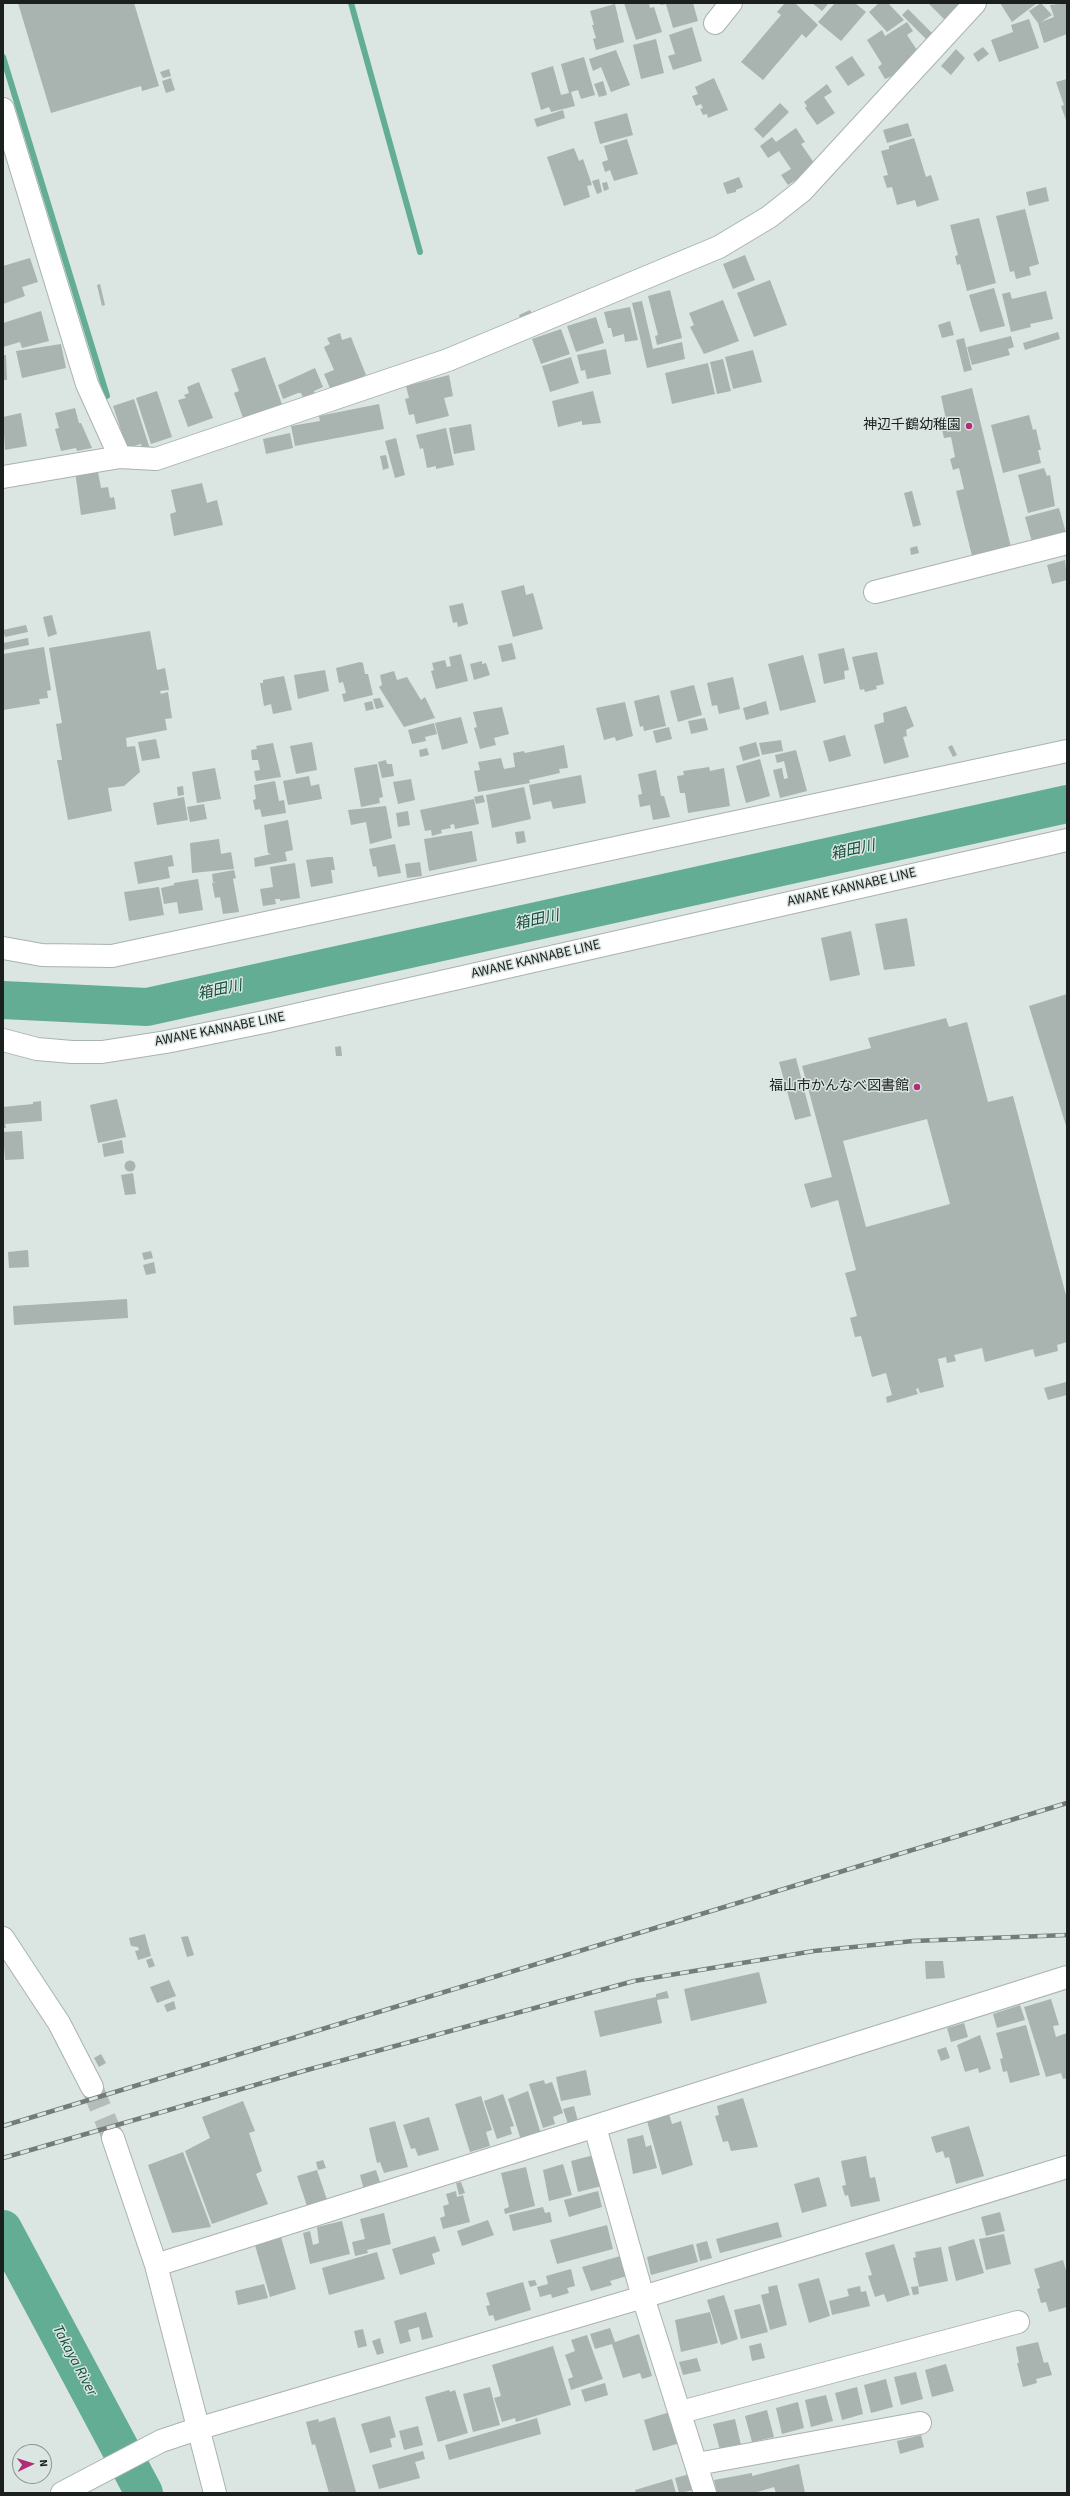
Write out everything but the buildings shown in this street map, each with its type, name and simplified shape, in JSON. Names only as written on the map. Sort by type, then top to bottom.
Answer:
[{"type":"street","points":[[715,23],[731,3]]},
{"type":"street","points":[[3,477],[120,457],[156,459],[448,360],[720,247],[769,217],[802,191],[975,3]]},
{"type":"street","points":[[3,109],[87,384],[120,457]]},
{"type":"street","points":[[875,592],[1067,543]]},
{"type":"street","points":[[3,948],[42,955],[112,956],[1067,751]]},
{"type":"street","name":"AWANE KANNABE LINE","points":[[3,1040],[37,1049],[72,1052],[102,1052],[166,1042],[276,1019],[1067,840]]},
{"type":"street","points":[[3,1938],[59,2023],[92,2088]]},
{"type":"street","points":[[156,2265],[1067,1977]]},
{"type":"street","points":[[595,2127],[643,2297],[681,2412],[705,2493]]},
{"type":"street","points":[[113,2138],[156,2265],[197,2429],[215,2493]]},
{"type":"street","points":[[62,2493],[161,2441],[197,2429],[643,2297],[1067,2167]]},
{"type":"street","points":[[681,2412],[1018,2322]]},
{"type":"street","points":[[697,2464],[920,2422]]},
{"type":"waterway","points":[[351,3],[420,252]]},
{"type":"waterway","points":[[3,57],[107,396]]},
{"type":"waterway","name":"箱田川","points":[[3,1000],[147,1007],[1067,804]]},
{"type":"waterway","name":"Takaya River","points":[[3,2229],[144,2493]]},
{"type":"tunnel","points":[[92,2087],[113,2138]]},
{"type":"railway","points":[[3,2126],[1067,1803]]},
{"type":"railway","points":[[3,2158],[307,2070],[634,1981],[814,1951],[913,1941],[1067,1935]]},
{"type":"place","name":"神辺千鶴幼稚園","points":[[969,426]]},
{"type":"place","name":"福山市かんなべ図書館","points":[[917,1087]]}]
